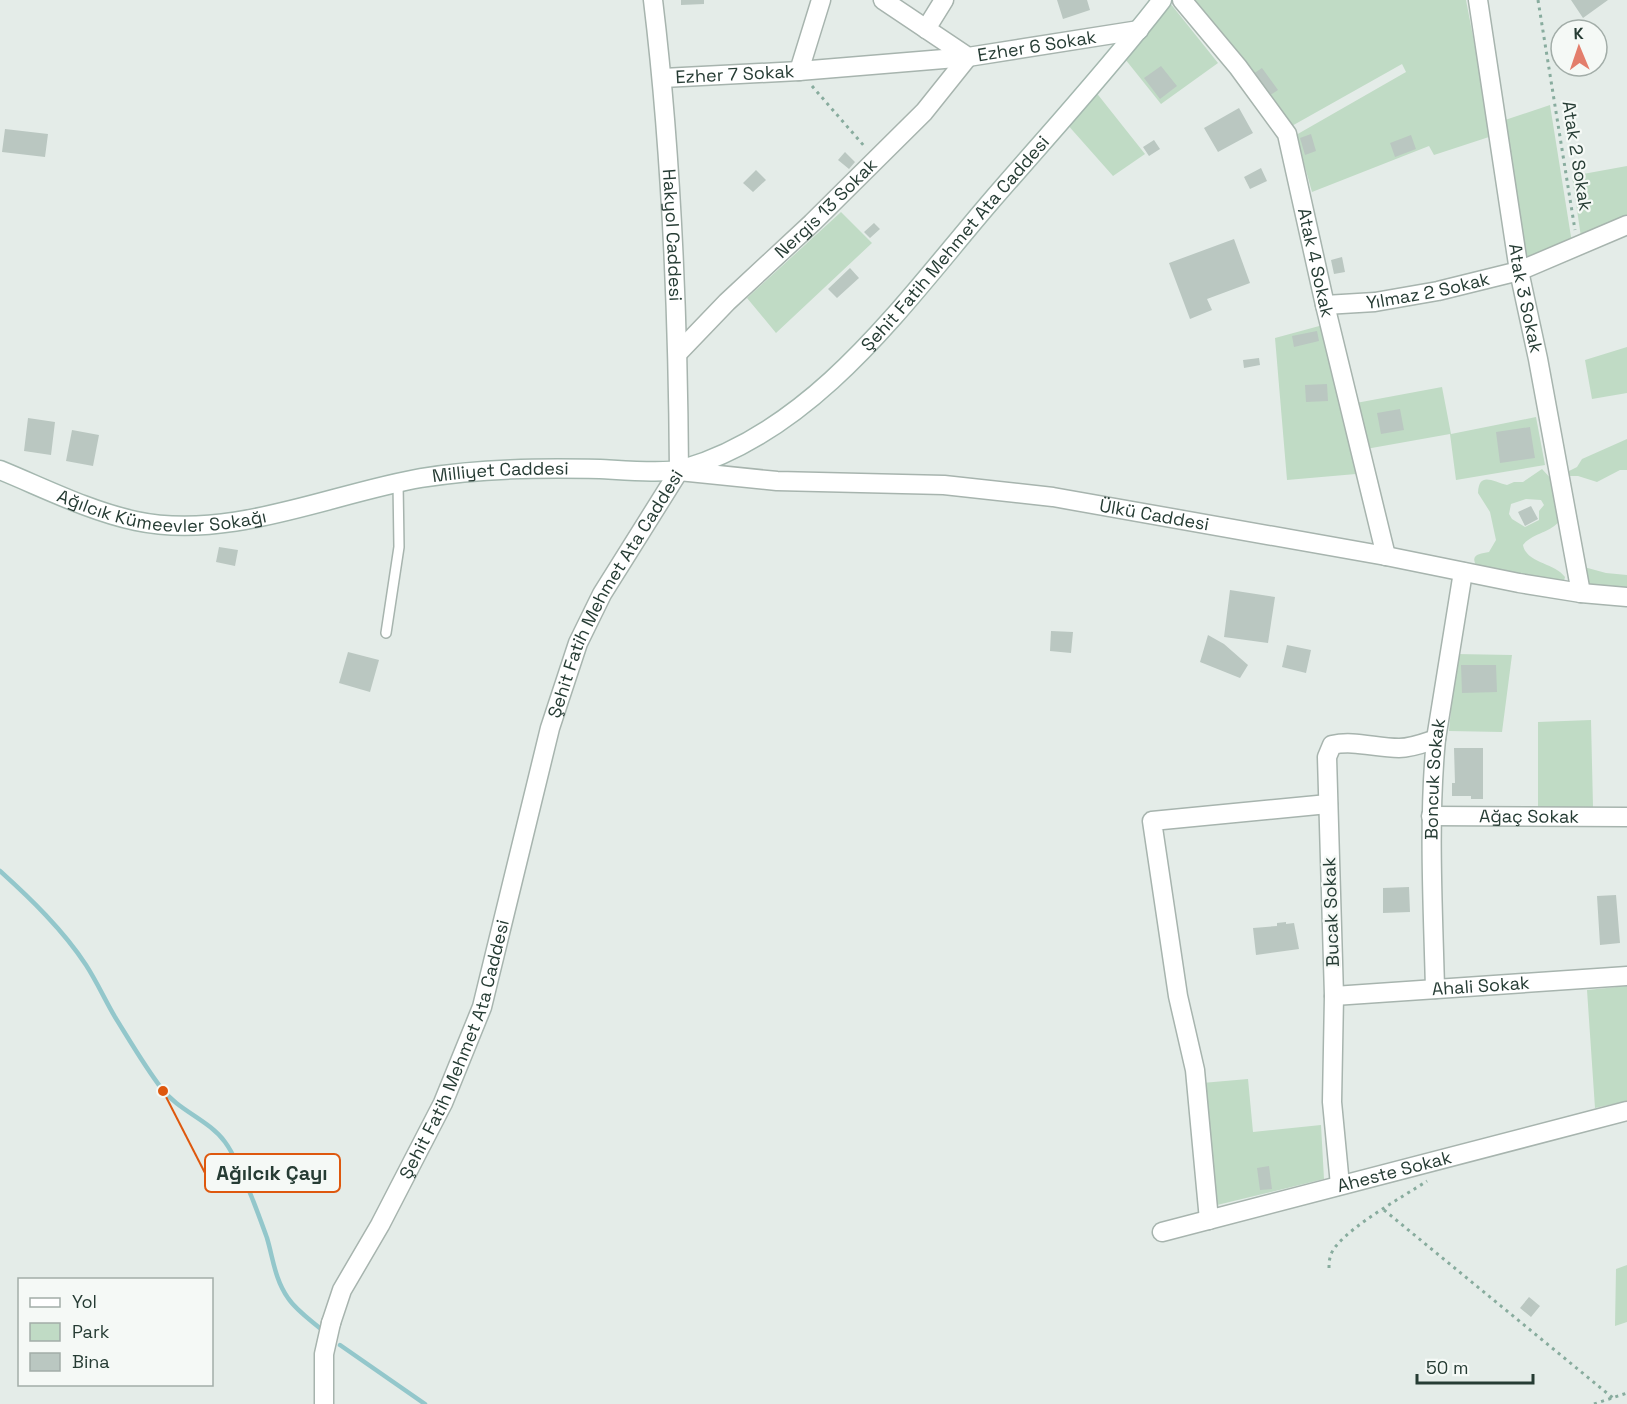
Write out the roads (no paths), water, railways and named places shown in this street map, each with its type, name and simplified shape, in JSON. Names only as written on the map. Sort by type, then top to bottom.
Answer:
[{"type":"street","name":"Hakyol Caddesi","points":[[653,0],[663,78],[678,353],[679,471]]},
{"type":"street","points":[[821,0],[799,72],[968,57]]},
{"type":"street","name":"Ezher 6 Sokak","points":[[883,0],[968,57],[1139,30]]},
{"type":"street","points":[[926,29],[944,0]]},
{"type":"street","name":"Şehit Fatih Mehmet Ata Caddesi","points":[[324,1404],[324,1354],[342,1290],[380,1225],[443,1103],[482,1007],[550,728],[578,643],[602,594],[679,471],[720,456],[752,438],[818,393],[837,376],[1139,30],[1162,0]]},
{"type":"street","name":"Atak 4 Sokak","points":[[1182,0],[1238,67],[1287,134],[1325,304],[1386,556]]},
{"type":"street","name":"Atak 3 Sokak","points":[[1478,0],[1519,271],[1538,359],[1581,593]]},
{"type":"street","name":"Nergis 13 Sokak","points":[[678,353],[727,302],[812,224],[924,112],[968,57]]},
{"type":"street","name":"Ezher 7 Sokak","points":[[663,78],[799,72]]},
{"type":"street","name":"Yılmaz 2 Sokak","points":[[1325,304],[1375,302],[1519,271],[1627,225]]},
{"type":"street","name":"Milliyet Caddesi","points":[[327,500],[398,482],[510,468],[679,471]]},
{"type":"street","name":"Ağılcık Kümeevler Sokağı","points":[[0,470],[78,503],[134,521],[160,525],[188,526],[223,523],[327,500]]},
{"type":"street","name":"Ülkü Caddesi","points":[[679,471],[777,481],[944,485],[1053,497],[1581,593],[1627,597]]},
{"type":"street","name":"Boncuk Sokak","points":[[1435,989],[1431,816],[1436,739],[1463,572]]},
{"type":"street","name":"Bucak Sokak","points":[[1340,1185],[1332,1102],[1334,996],[1327,757],[1332,746],[1343,743],[1399,748],[1415,746],[1436,739]]},
{"type":"street","points":[[1209,1220],[1195,1070],[1178,996],[1152,821],[1328,804]]},
{"type":"street","name":"Ağaç Sokak","points":[[1431,816],[1627,817]]},
{"type":"street","name":"Ahali Sokak","points":[[1334,996],[1627,976]]},
{"type":"street","name":"Aheste Sokak","points":[[1162,1232],[1627,1111]]},
{"type":"lane","points":[[386,633],[399,547],[398,482]]},
{"type":"waterway","points":[[0,871],[46,915],[77,952],[132,1045],[162,1089],[225,1142],[237,1162],[254,1202],[277,1276],[284,1291],[295,1306],[321,1329]]},
{"type":"waterway","points":[[340,1345],[425,1404]]},
{"type":"place","name":"Ağılcık Çayı","points":[[163,1091]]}]
